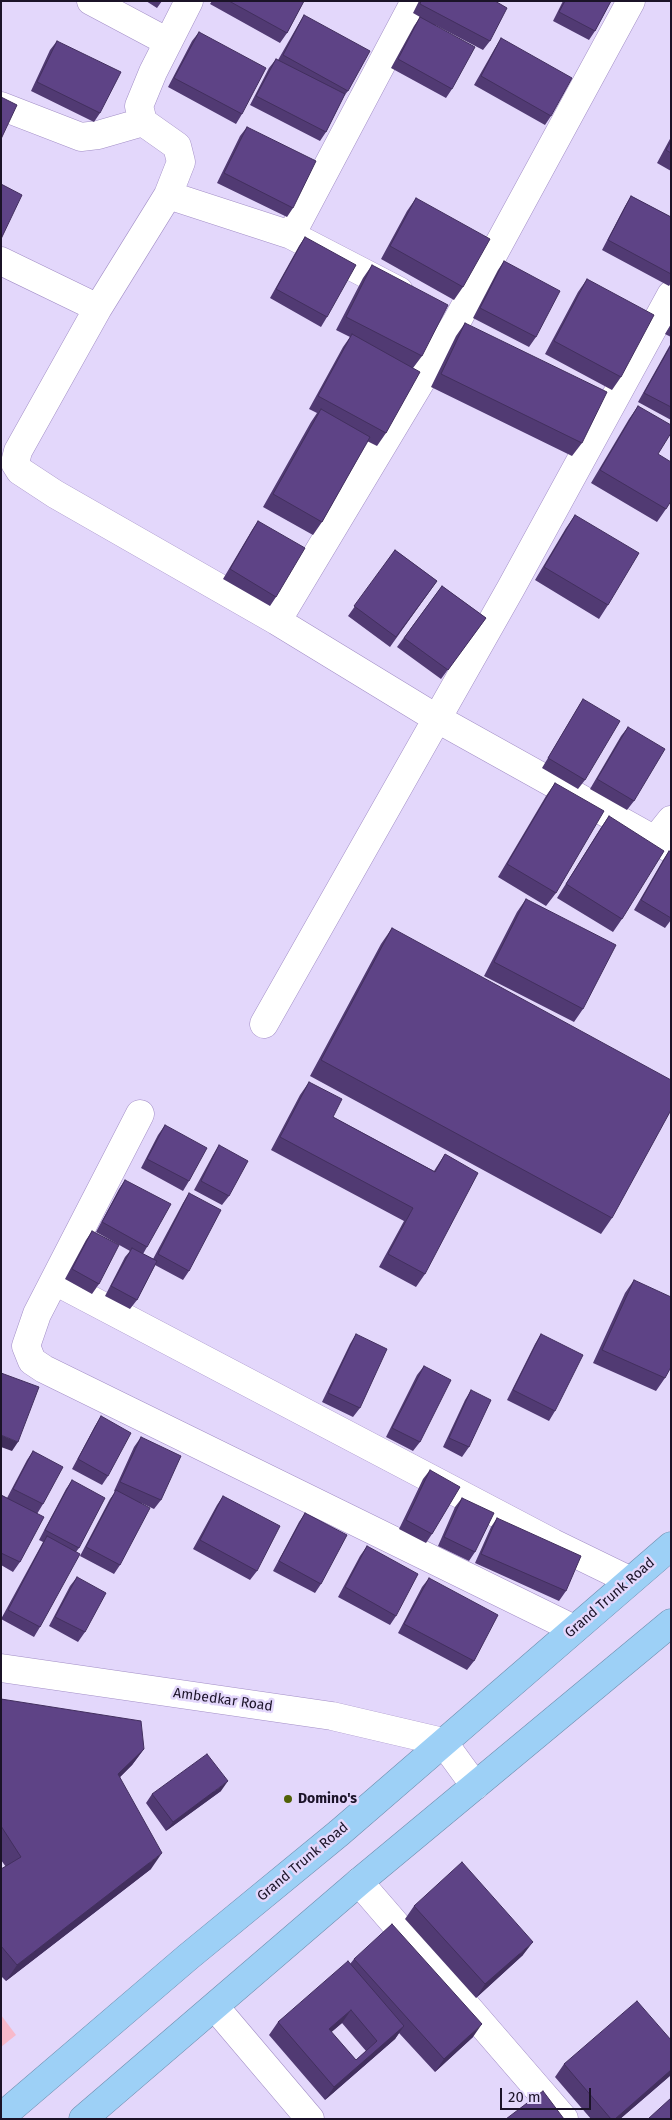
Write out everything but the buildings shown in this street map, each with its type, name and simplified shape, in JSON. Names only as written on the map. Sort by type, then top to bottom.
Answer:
[{"type":"highway","name":"Grand Trunk Road","points":[[1,2117],[188,1957],[339,1833],[629,1580],[671,1546]]},
{"type":"highway","points":[[84,2119],[359,1882],[671,1623]]},
{"type":"street","points":[[91,1],[168,42]]},
{"type":"street","points":[[188,1],[153,72],[139,106],[143,122],[177,146],[181,162],[168,195],[98,308],[18,451],[14,463],[20,471],[55,494],[277,621],[436,718],[666,836]]},
{"type":"street","points":[[292,235],[415,1]]},
{"type":"street","points":[[277,621],[439,312],[631,1]]},
{"type":"street","points":[[1,106],[80,137],[98,135],[143,122]]},
{"type":"street","points":[[168,195],[292,235],[482,335]]},
{"type":"street","points":[[1,261],[98,308]]},
{"type":"street","points":[[264,1024],[511,588],[601,402],[671,295]]},
{"type":"street","points":[[140,1114],[56,1281],[37,1314],[26,1346],[32,1361],[44,1369],[574,1629]]},
{"type":"street","points":[[56,1281],[544,1538],[629,1580]]},
{"type":"street","name":"Ambedkar Road","points":[[1,1668],[332,1716],[443,1742]]},
{"type":"street","points":[[443,1742],[475,1786]]},
{"type":"street","points":[[359,1882],[564,2119]]},
{"type":"street","points":[[215,2007],[310,2119]]},
{"type":"shaded area","points":[[1,2015],[16,2035],[1,2047]]},
{"type":"place","name":"Domino's","points":[[288,1799]]}]
